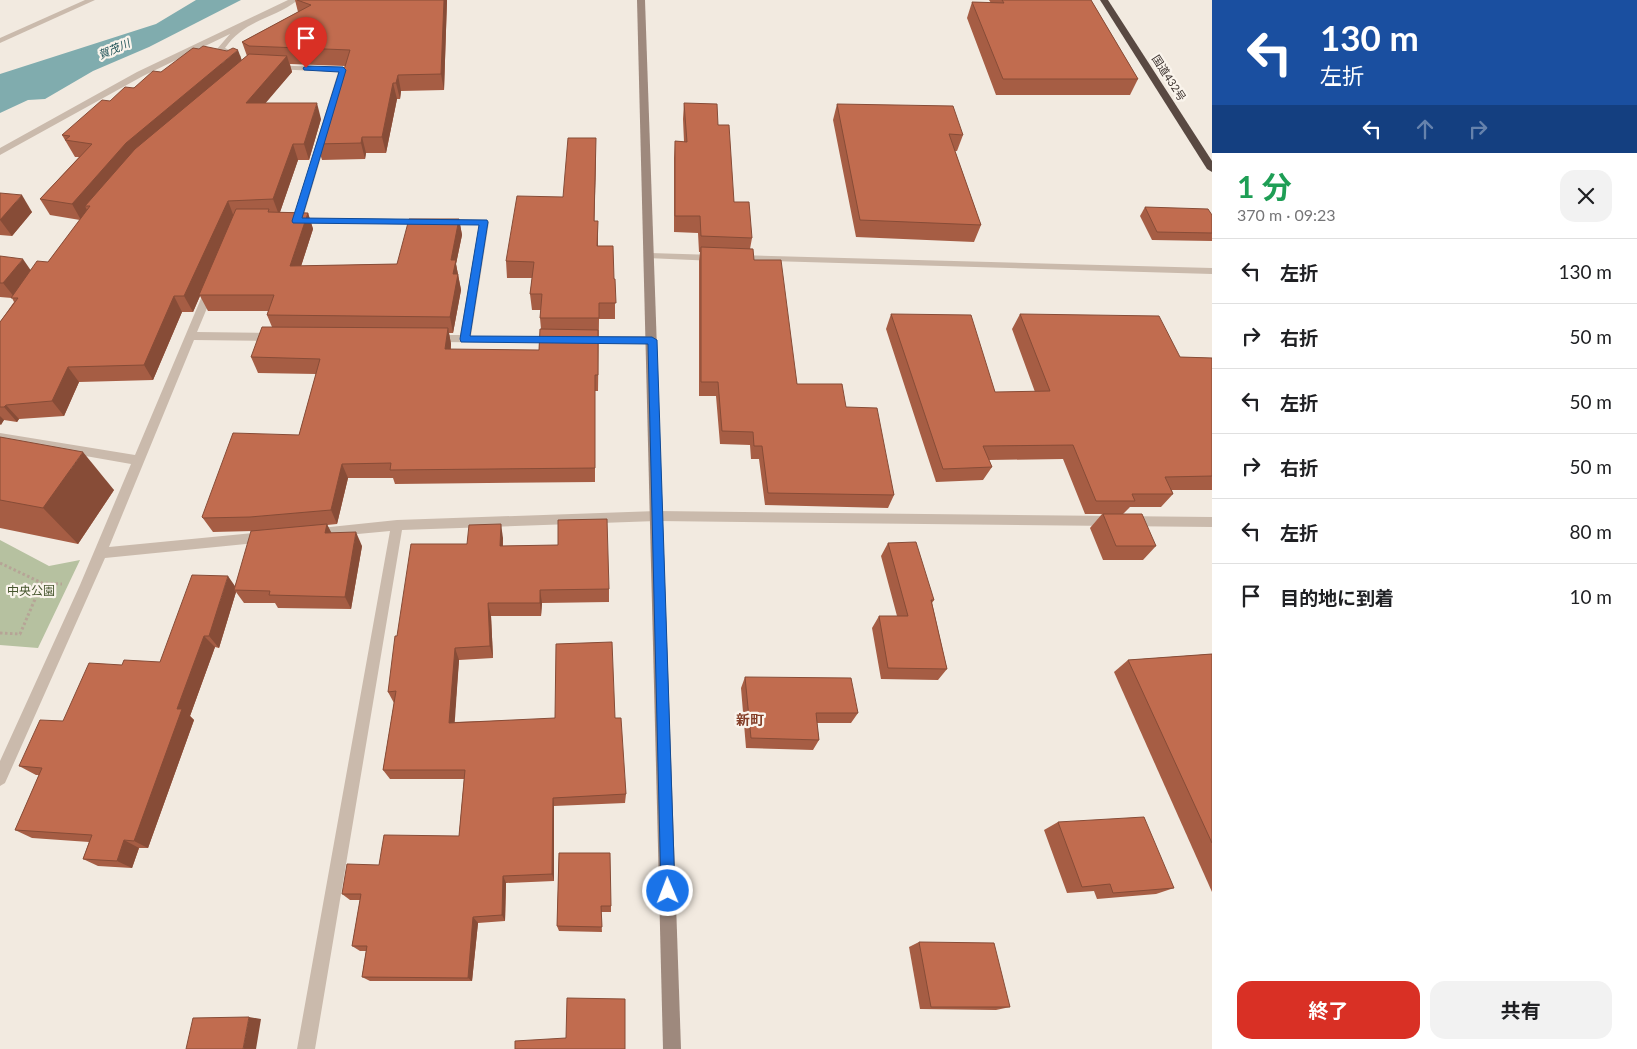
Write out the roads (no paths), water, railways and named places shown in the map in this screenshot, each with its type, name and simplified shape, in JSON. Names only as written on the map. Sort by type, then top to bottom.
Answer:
[{"type":"highway","name":"国道432号","points":[[1104,0],[1212,169]]},
{"type":"street","points":[[0,41],[91,0]]},
{"type":"street","points":[[0,152],[140,74],[294,0]]},
{"type":"street","points":[[641,0],[658,516],[672,1049]]},
{"type":"street","points":[[244,62],[221,48],[227,40],[247,23]]},
{"type":"street","points":[[261,67],[343,70],[292,221],[484,222],[465,339]]},
{"type":"street","points":[[650,256],[1212,271]]},
{"type":"street","points":[[0,778],[88,585],[212,283]]},
{"type":"street","points":[[189,336],[288,337]]},
{"type":"street","points":[[425,339],[652,340]]},
{"type":"street","points":[[0,437],[140,461]]},
{"type":"street","points":[[298,534],[397,525],[658,516],[1212,522]]},
{"type":"street","points":[[306,1049],[397,525]]},
{"type":"street","points":[[101,553],[279,536]]},
{"type":"water","name":"賀茂川","points":[[196,0],[241,0],[149,47],[93,71],[45,99],[28,100],[0,113],[0,74],[156,24]]},
{"type":"district","name":"新町","points":[[750,720]]},
{"type":"park label","name":"中央公園","points":[[31,591]]}]
